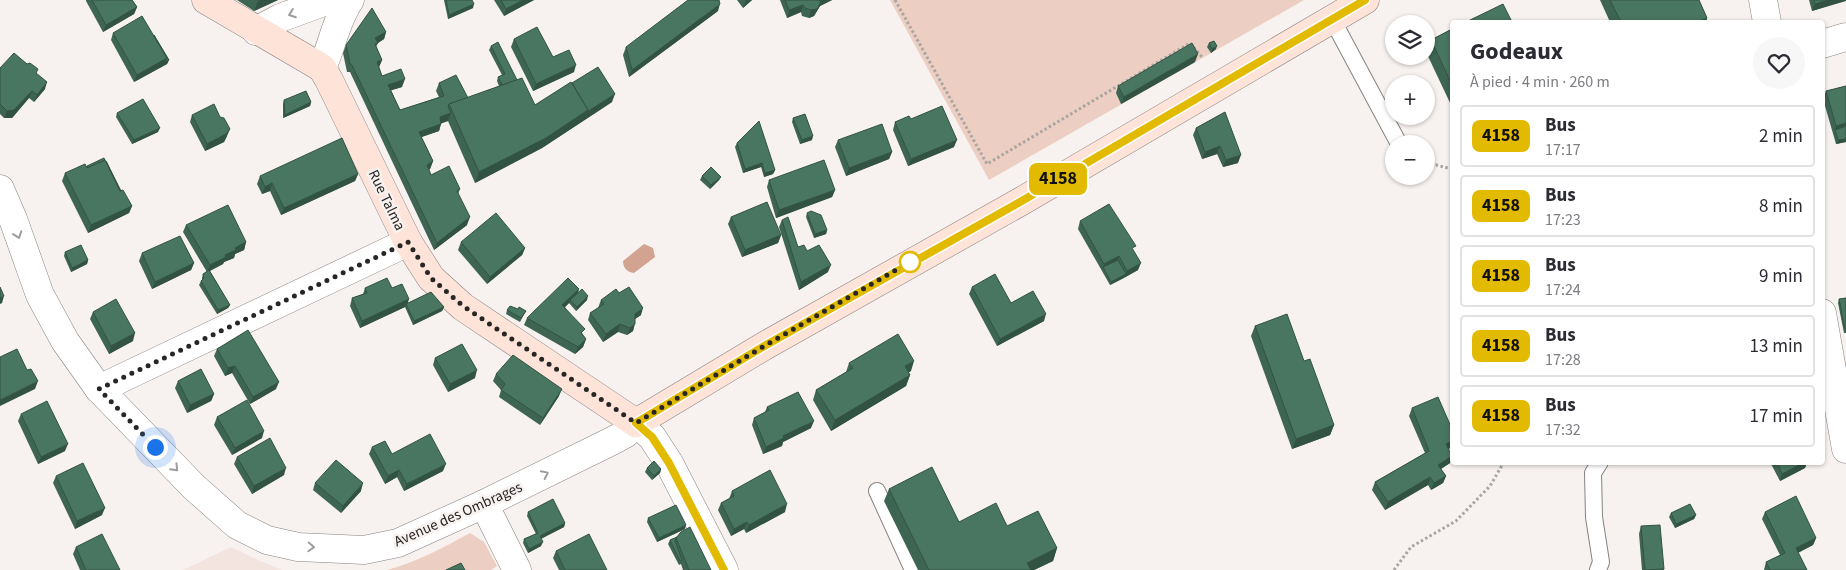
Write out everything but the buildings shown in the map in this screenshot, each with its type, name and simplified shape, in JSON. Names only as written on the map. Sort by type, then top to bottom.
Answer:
[{"type":"main road","points":[[206,0],[322,68]]},
{"type":"main road","points":[[636,423],[766,345],[1020,202],[1365,0]]},
{"type":"main road","name":"Rue Talma","points":[[322,68],[330,80],[408,242],[431,278],[463,306],[636,423]]},
{"type":"street","points":[[256,31],[280,18],[329,0]]},
{"type":"street","points":[[322,68],[330,51],[344,8],[350,0]]},
{"type":"street","points":[[1763,0],[1767,20]]},
{"type":"street","points":[[1825,43],[1846,37]]},
{"type":"street","name":"Avenue des Ombrages","points":[[0,189],[13,218],[40,295],[65,342],[99,389],[194,487],[237,525],[267,540],[298,547],[364,550],[398,543],[484,504],[626,434],[636,423]]},
{"type":"street","points":[[99,389],[408,242]]},
{"type":"street","points":[[1825,330],[1846,449]]},
{"type":"street","points":[[636,423],[652,437],[669,463],[724,570]]},
{"type":"street","points":[[484,504],[517,570]]},
{"type":"lane","points":[[1332,19],[1394,135]]},
{"type":"lane","points":[[1598,465],[1593,473],[1594,517],[1601,562],[1598,570]]},
{"type":"lane","points":[[877,491],[913,570]]},
{"type":"path","points":[[895,0],[987,164],[1190,43],[1202,57]]},
{"type":"path","points":[[1435,165],[1450,168]]},
{"type":"path","points":[[1394,570],[1410,547],[1456,521],[1490,486],[1502,465]]},
{"type":"shaded area","points":[[890,0],[1304,0],[989,180]]},
{"type":"shaded area","points":[[644,244],[653,248],[655,257],[634,273],[627,271],[623,261]]},
{"type":"shaded area","points":[[470,533],[484,542],[497,566],[491,570],[387,570],[429,554]]},
{"type":"shaded area","points":[[231,547],[258,560],[282,570],[183,570]]},
{"type":"bus line","name":"4158","points":[[724,570],[669,463],[652,437],[636,423],[766,345],[917,258],[1020,202],[1365,0]]},
{"type":"route","points":[[155,447],[99,389],[408,242],[431,278],[463,306],[586,391],[636,423],[917,258],[910,262]]}]
